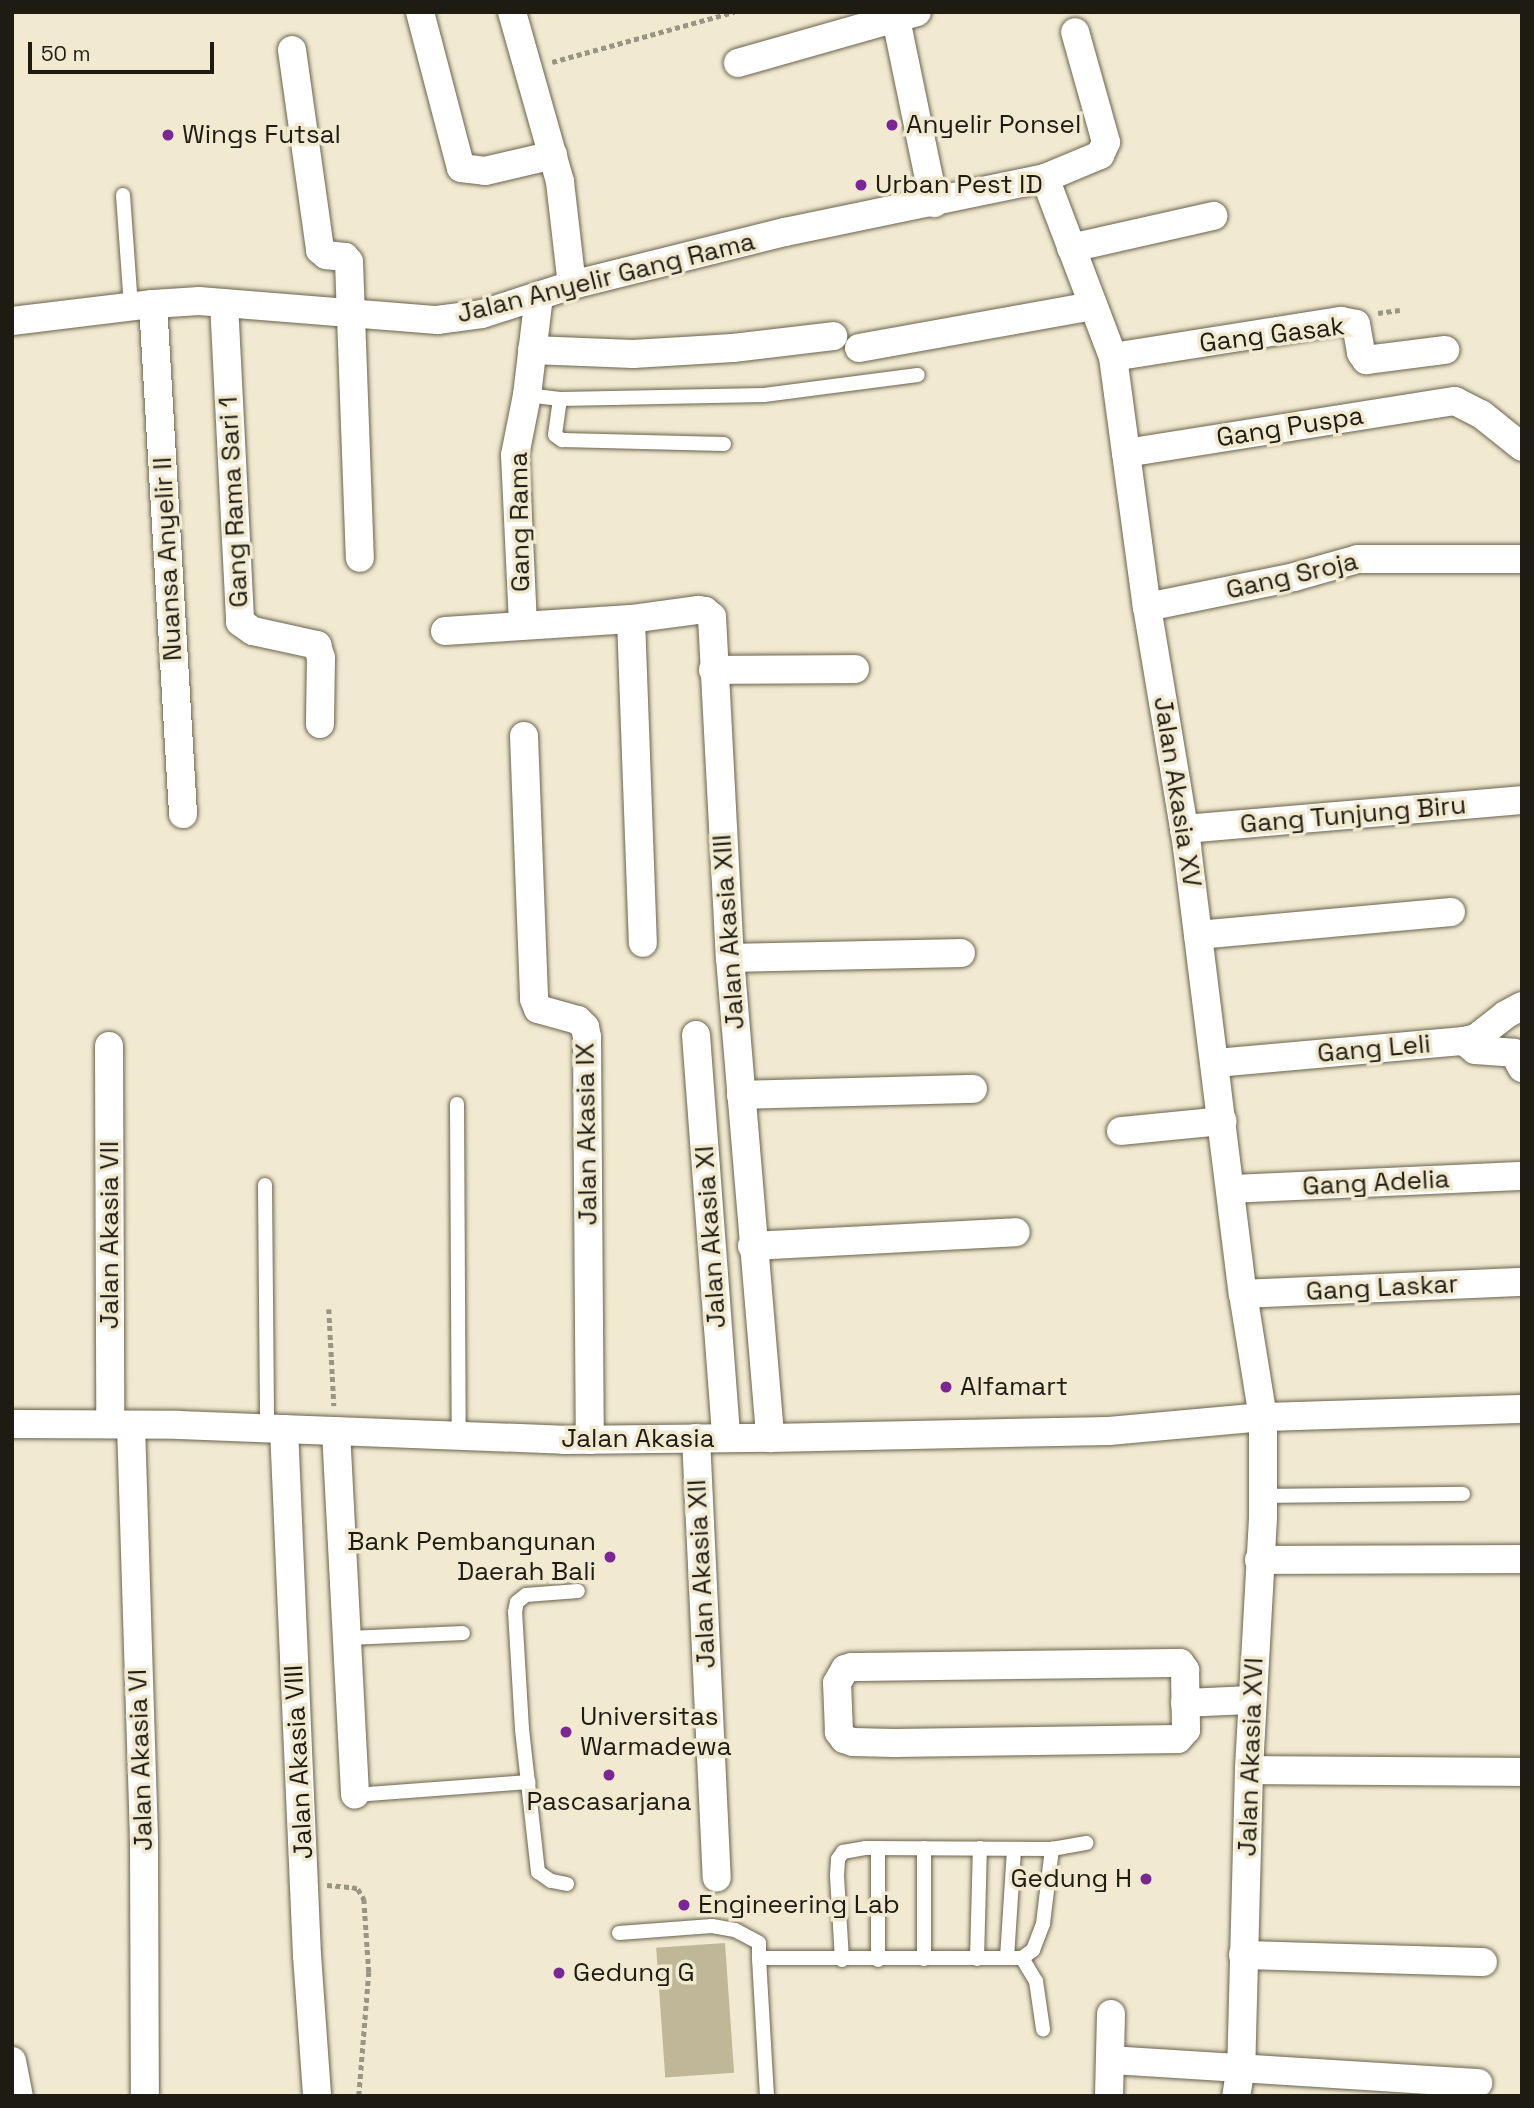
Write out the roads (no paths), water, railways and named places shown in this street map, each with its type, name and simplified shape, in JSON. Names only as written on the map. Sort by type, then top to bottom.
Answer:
[{"type":"street","points":[[420,12],[461,168],[485,171],[553,155]]},
{"type":"street","points":[[512,12],[553,155],[565,213],[572,285]]},
{"type":"street","points":[[738,63],[906,15],[934,202]]},
{"type":"street","name":"Jalan Anyelir Gang Rama","points":[[12,321],[142,305],[223,303],[437,320],[482,314],[572,285],[785,232],[1045,178],[1100,155],[1105,149],[1106,142],[1075,32]]},
{"type":"street","points":[[292,50],[320,250],[326,255],[348,258],[360,558]]},
{"type":"street","name":"Jalan Akasia XV","points":[[1045,178],[1113,357],[1147,607],[1184,829],[1216,1063],[1243,1294],[1263,1417]]},
{"type":"street","points":[[1071,248],[1213,216]]},
{"type":"street","name":"Gang Rama","points":[[523,624],[515,455],[527,395],[539,296]]},
{"type":"street","name":"Gang Rama Sari 1","points":[[223,303],[240,622],[253,631],[317,645],[321,658],[320,724]]},
{"type":"street","name":"Nuansa Anyelir II","points":[[142,305],[183,814]]},
{"type":"street","points":[[859,348],[1093,306]]},
{"type":"street","name":"Gang Gasak","points":[[1113,357],[1341,321],[1356,324],[1361,353],[1366,360],[1445,349]]},
{"type":"street","points":[[532,350],[633,354],[733,348],[833,336]]},
{"type":"street","name":"Gang Puspa","points":[[1126,453],[1455,401],[1481,414],[1522,447]]},
{"type":"street","name":"Gang Sroja","points":[[1147,607],[1294,577],[1358,559],[1522,559]]},
{"type":"street","name":"Jalan Akasia XIII","points":[[445,631],[631,619],[705,611],[713,623],[713,670],[730,958],[770,1438]]},
{"type":"street","points":[[631,619],[643,943]]},
{"type":"street","points":[[713,670],[855,669]]},
{"type":"street","name":"Jalan Akasia IX","points":[[524,736],[534,999],[538,1009],[578,1020],[585,1027],[587,1037],[590,1440]]},
{"type":"street","name":"Gang Tunjung Biru","points":[[1184,829],[1522,800]]},
{"type":"street","points":[[1198,935],[1451,912]]},
{"type":"street","points":[[730,958],[961,953]]},
{"type":"street","name":"Gang Leli","points":[[1216,1063],[1464,1041],[1476,1038],[1505,1015],[1522,1006]]},
{"type":"street","name":"Jalan Akasia XI","points":[[696,1035],[726,1438]]},
{"type":"street","points":[[1464,1041],[1475,1050],[1514,1054],[1522,1068]]},
{"type":"street","name":"Jalan Akasia VII","points":[[109,1046],[120,1425]]},
{"type":"street","points":[[741,1095],[973,1089]]},
{"type":"street","points":[[1121,1131],[1223,1121]]},
{"type":"street","name":"Gang Adelia","points":[[1231,1189],[1522,1176]]},
{"type":"street","points":[[752,1246],[1016,1233]]},
{"type":"street","name":"Gang Laskar","points":[[1243,1294],[1522,1282]]},
{"type":"street","name":"Jalan Akasia","points":[[12,1424],[276,1429],[590,1440],[1109,1431],[1263,1417],[1522,1409]]},
{"type":"street","name":"Jalan Akasia XVI","points":[[1236,2096],[1241,2066],[1248,1770],[1263,1496],[1263,1417]]},
{"type":"street","name":"Jalan Akasia VI","points":[[120,1425],[144,1842],[145,2096]]},
{"type":"street","name":"Jalan Akasia VIII","points":[[276,1429],[317,2096]]},
{"type":"street","points":[[336,1431],[349,1638],[355,1795]]},
{"type":"street","name":"Jalan Akasia XII","points":[[696,1438],[717,1877]]},
{"type":"street","points":[[1259,1560],[1522,1559]]},
{"type":"street","points":[[1180,1663],[1185,1671],[1185,1703],[1186,1730],[1183,1736],[1171,1740],[853,1742],[844,1739],[839,1732],[837,1683],[845,1669],[852,1667],[1180,1663]]},
{"type":"street","points":[[1185,1703],[1252,1700]]},
{"type":"street","points":[[1248,1770],[1522,1772]]},
{"type":"street","points":[[1243,1955],[1483,1962]]},
{"type":"street","points":[[1109,2096],[1111,2014]]},
{"type":"street","points":[[1111,2060],[1241,2066],[1478,2084]]},
{"type":"street","points":[[12,2061],[19,2096]]},
{"type":"lane","points":[[123,195],[142,305]]},
{"type":"lane","points":[[527,395],[560,399],[764,395],[918,375]]},
{"type":"lane","points":[[560,399],[555,435],[562,440],[724,444]]},
{"type":"lane","points":[[457,1104],[459,1436]]},
{"type":"lane","points":[[265,1185],[276,1429]]},
{"type":"lane","points":[[1263,1496],[1463,1494]]},
{"type":"lane","points":[[567,1884],[551,1881],[538,1872],[522,1729],[515,1612],[517,1602],[526,1595],[578,1591]]},
{"type":"lane","points":[[349,1638],[463,1633]]},
{"type":"lane","points":[[355,1795],[529,1782]]},
{"type":"lane","points":[[842,1960],[838,1859],[843,1852],[924,1848],[1052,1849],[1086,1843]]},
{"type":"lane","points":[[924,1848],[924,1959]]},
{"type":"lane","points":[[878,1849],[878,1959]]},
{"type":"lane","points":[[976,1959],[980,1849]]},
{"type":"lane","points":[[1007,1958],[1014,1849]]},
{"type":"lane","points":[[760,1958],[1022,1958],[1032,1950],[1043,1924],[1052,1849]]},
{"type":"lane","points":[[619,1933],[712,1926],[735,1930],[759,1943],[767,2096]]},
{"type":"lane","points":[[1022,1958],[1036,1981],[1043,2029]]},
{"type":"place","name":"Anyelir Ponsel","points":[[892,125]]},
{"type":"place","name":"Wings Futsal","points":[[168,135]]},
{"type":"place","name":"Urban Pest ID","points":[[861,185]]},
{"type":"place","name":"Alfamart","points":[[946,1387]]},
{"type":"place","name":"Bank Pembangunan Daerah Bali","points":[[610,1557]]},
{"type":"place","name":"Universitas Warmadewa","points":[[566,1732]]},
{"type":"place","name":"Pascasarjana","points":[[609,1775]]},
{"type":"place","name":"Gedung H","points":[[1146,1879]]},
{"type":"place","name":"Engineering Lab","points":[[684,1905]]},
{"type":"place","name":"Gedung G","points":[[559,1973]]}]
